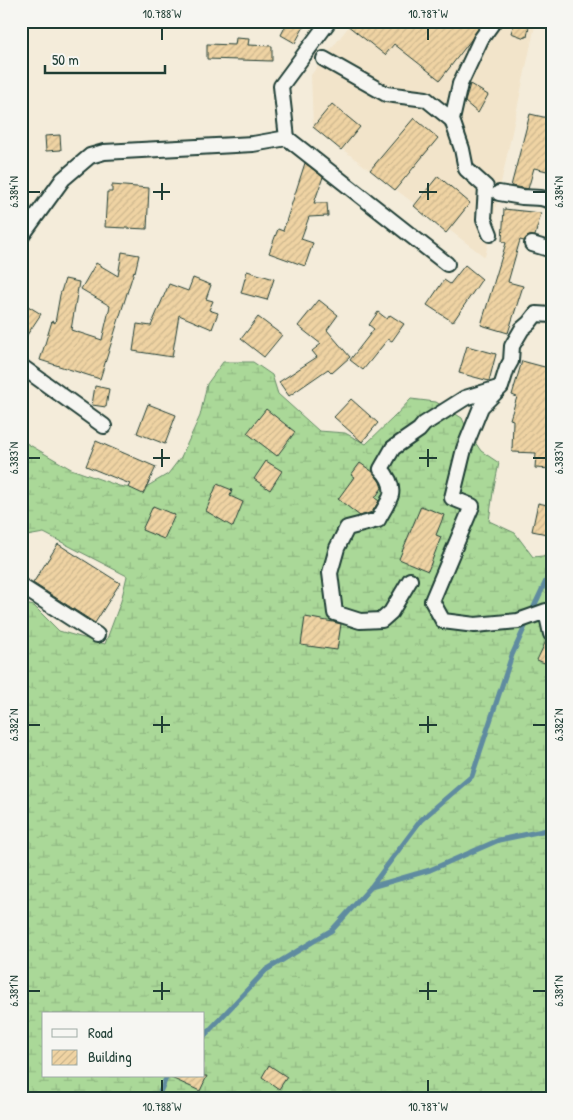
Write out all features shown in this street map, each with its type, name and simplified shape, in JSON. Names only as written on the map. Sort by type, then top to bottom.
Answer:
[{"type":"street","points":[[329,21],[281,86],[288,138],[447,264]]},
{"type":"street","points":[[490,234],[484,219],[486,187],[466,169],[452,120],[460,84],[481,39],[494,21]]},
{"type":"street","points":[[324,59],[386,94],[426,99],[452,120]]},
{"type":"street","points":[[21,237],[63,179],[90,156],[104,152],[253,144],[288,138]]},
{"type":"street","points":[[499,193],[552,201]]},
{"type":"street","points":[[532,244],[552,250]]},
{"type":"street","points":[[551,634],[546,611],[518,621],[475,626],[443,621],[432,602],[472,506],[452,498],[464,449],[481,407],[501,387],[511,361],[512,346],[522,329],[536,314],[552,315]]},
{"type":"street","points":[[21,366],[104,426]]},
{"type":"street","points":[[410,580],[391,612],[382,620],[360,621],[336,613],[330,573],[336,548],[347,528],[378,520],[391,495],[390,481],[381,469],[393,448],[419,430],[424,424],[465,398],[501,387]]},
{"type":"street","points":[[21,586],[97,635]]},
{"type":"shaded area","points":[[353,21],[536,21],[485,257],[313,127],[311,75]]},
{"type":"green space","points":[[223,362],[253,362],[272,375],[278,394],[319,431],[345,433],[366,444],[411,399],[436,402],[462,418],[468,432],[481,451],[499,463],[489,521],[515,533],[533,557],[552,555],[552,1099],[21,1099],[21,603],[34,606],[59,631],[105,644],[121,601],[127,576],[44,533],[21,537],[21,440],[71,469],[119,486],[141,490],[168,474],[181,457],[200,416],[207,384]]},
{"type":"building","points":[[288,21],[307,21],[295,43],[281,35]]},
{"type":"building","points":[[342,21],[483,21],[440,80],[394,44],[385,55]]},
{"type":"building","points":[[515,21],[530,21],[527,37],[511,33]]},
{"type":"building","points":[[236,38],[249,39],[248,45],[272,46],[272,61],[207,59],[207,44],[235,45]]},
{"type":"building","points":[[470,84],[488,95],[478,113],[465,102]]},
{"type":"building","points":[[332,104],[360,127],[341,150],[313,127]]},
{"type":"building","points":[[530,114],[552,119],[552,151],[547,171],[534,168],[528,189],[511,186]]},
{"type":"building","points":[[414,118],[438,138],[395,190],[370,170]]},
{"type":"building","points":[[60,135],[61,150],[46,151],[45,136]]},
{"type":"building","points":[[305,163],[323,177],[314,203],[327,203],[328,216],[309,217],[301,239],[313,243],[305,266],[269,253],[278,229],[283,231]]},
{"type":"building","points":[[438,176],[470,203],[446,233],[414,206]]},
{"type":"building","points":[[112,185],[149,188],[147,229],[105,227],[107,192],[112,192]]},
{"type":"building","points":[[504,209],[541,213],[535,236],[530,236],[524,241],[520,240],[508,282],[523,286],[508,333],[481,325],[506,243],[502,241]]},
{"type":"building","points":[[122,252],[139,255],[100,379],[40,360],[52,321],[55,323],[65,279],[79,282],[71,330],[102,340],[110,306],[81,289],[96,263],[118,276]]},
{"type":"building","points":[[465,265],[482,279],[453,322],[427,305],[444,280],[450,284]]},
{"type":"building","points":[[247,271],[274,279],[267,300],[241,293]]},
{"type":"building","points":[[193,278],[211,285],[206,299],[213,301],[209,310],[218,313],[212,329],[179,315],[172,357],[133,351],[137,324],[151,326],[169,284],[188,291]]},
{"type":"building","points":[[319,300],[338,315],[327,330],[350,357],[332,373],[328,369],[289,396],[279,382],[317,357],[312,351],[321,344],[298,326]]},
{"type":"building","points":[[28,306],[41,314],[21,344],[21,316]]},
{"type":"building","points":[[378,312],[387,319],[390,315],[404,324],[392,341],[388,339],[363,370],[350,360],[374,329],[369,325]]},
{"type":"building","points":[[258,317],[282,335],[264,357],[241,339]]},
{"type":"building","points":[[467,346],[496,354],[489,381],[459,373]]},
{"type":"building","points":[[522,361],[552,369],[552,469],[535,468],[536,453],[512,452],[513,420],[510,419],[517,397],[512,395]]},
{"type":"building","points":[[95,386],[109,389],[106,407],[92,405]]},
{"type":"building","points":[[351,399],[378,423],[362,442],[334,417]]},
{"type":"building","points":[[148,404],[176,415],[165,444],[137,433]]},
{"type":"building","points":[[266,409],[295,432],[277,456],[247,433]]},
{"type":"building","points":[[96,441],[156,467],[143,494],[128,487],[130,484],[86,466]]},
{"type":"building","points":[[266,461],[282,471],[270,490],[254,479]]},
{"type":"building","points":[[360,463],[373,472],[382,488],[375,498],[379,501],[372,512],[360,516],[338,499],[354,477],[351,475]]},
{"type":"building","points":[[217,484],[232,490],[230,496],[243,502],[233,527],[206,511]]},
{"type":"building","points":[[538,503],[552,506],[552,535],[532,531]]},
{"type":"building","points":[[153,506],[175,515],[164,539],[142,530]]},
{"type":"building","points":[[421,506],[444,515],[436,535],[441,537],[428,571],[399,559]]},
{"type":"building","points":[[58,544],[120,583],[95,623],[33,583]]},
{"type":"building","points":[[305,617],[341,624],[337,650],[301,645]]},
{"type":"building","points":[[546,641],[552,643],[552,666],[537,660]]},
{"type":"building","points":[[269,1065],[287,1077],[279,1089],[262,1077]]},
{"type":"building","points":[[207,1076],[200,1091],[171,1078],[205,1078]]},
{"type":"waterway","points":[[531,613],[552,568]]},
{"type":"waterway","points":[[371,887],[421,820],[472,776],[512,655],[528,620]]},
{"type":"waterway","points":[[205,1035],[266,970],[332,930],[371,887],[430,870],[499,840],[552,829]]},
{"type":"waterway","points":[[157,1099],[166,1078]]}]
